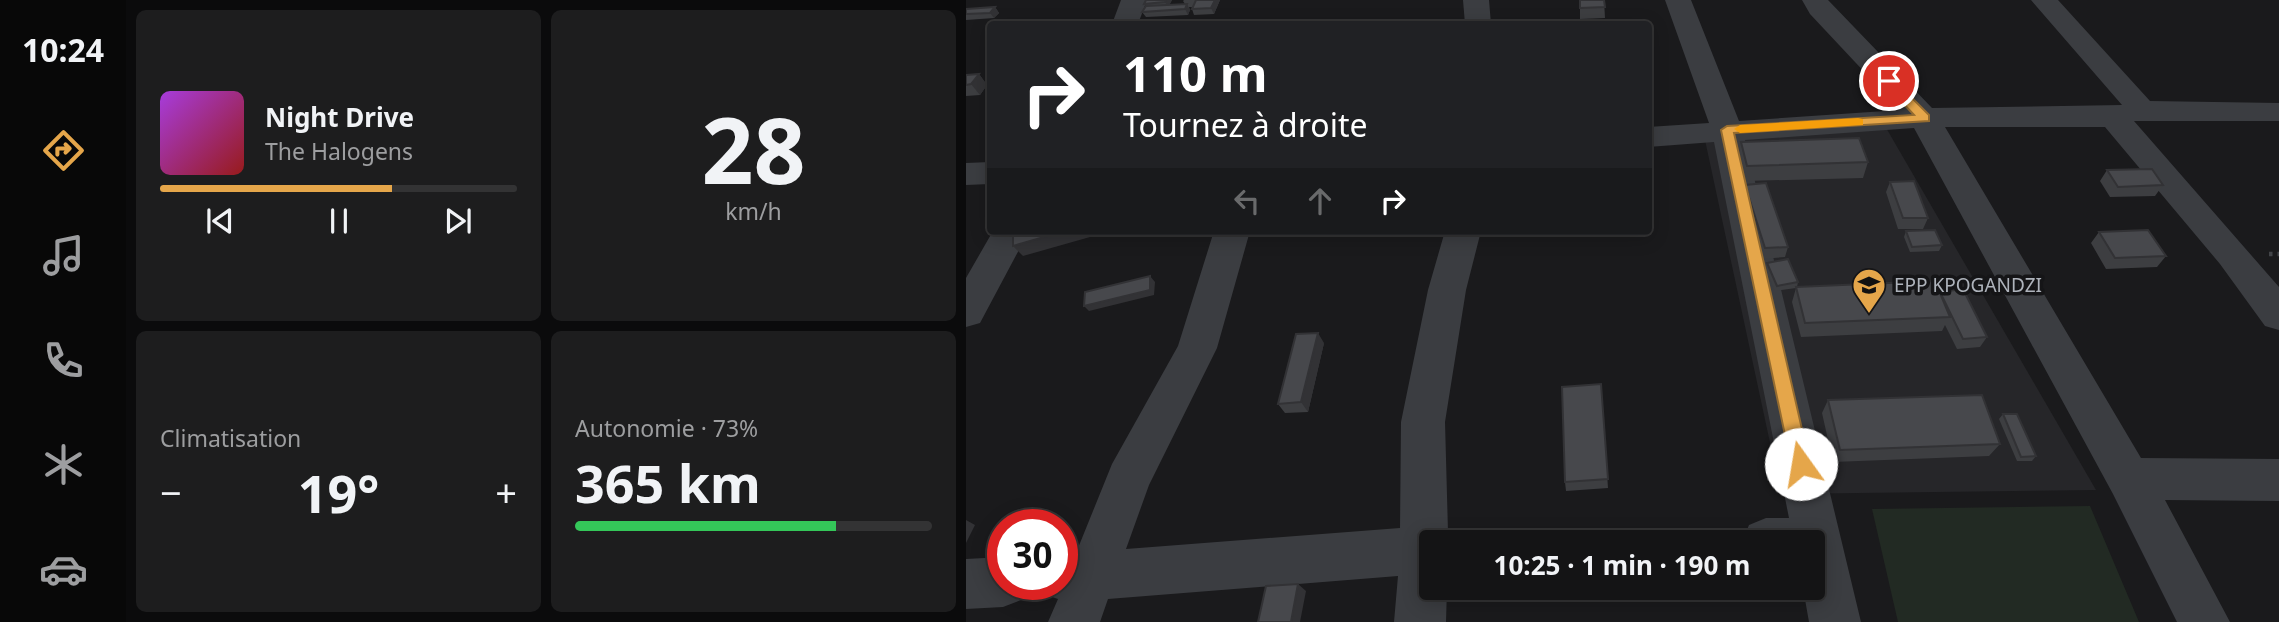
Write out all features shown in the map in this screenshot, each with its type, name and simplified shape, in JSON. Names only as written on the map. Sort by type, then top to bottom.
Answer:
[{"type":"street","points":[[1126,21],[1134,0]]},
{"type":"street","points":[[1476,0],[1478,21]]},
{"type":"street","points":[[1678,0],[1727,130],[1815,530]]},
{"type":"street","points":[[1815,0],[1819,8],[1924,118],[2129,479],[2204,622]]},
{"type":"street","points":[[2044,0],[2279,315]]},
{"type":"street","points":[[1652,137],[1924,118],[2279,112]]},
{"type":"street","points":[[966,174],[987,173]]},
{"type":"street","points":[[966,312],[1009,235]]},
{"type":"street","points":[[1078,586],[1128,479],[1197,348],[1231,235]]},
{"type":"street","points":[[1427,530],[1423,422],[1447,290],[1462,235]]},
{"type":"street","points":[[2129,479],[2279,481]]},
{"type":"street","points":[[1078,592],[1419,550]]},
{"type":"street","points":[[1825,575],[1835,622]]},
{"type":"street","points":[[966,584],[987,583]]},
{"type":"street","points":[[1420,622],[1422,600]]},
{"type":"shaded area","name":"EPP KPOGANDZI","points":[[1885,126],[2096,490],[1781,494],[1705,140]]},
{"type":"shaded area","points":[[2090,506],[2139,622],[1898,622],[1872,509]]},
{"type":"building","points":[[1146,0],[1166,0],[1144,4]]},
{"type":"building","points":[[1196,0],[1215,0],[1211,8],[1192,9]]},
{"type":"building","points":[[1580,0],[1604,0],[1605,7],[1580,8]]},
{"type":"building","points":[[1187,4],[1185,9],[1142,12],[1146,6]]},
{"type":"building","points":[[995,7],[990,13],[966,14],[966,9]]},
{"type":"building","points":[[979,74],[971,84],[966,85],[966,75]]},
{"type":"building","points":[[1859,138],[1868,162],[1747,166],[1741,142]]},
{"type":"building","points":[[2152,169],[2163,185],[2118,187],[2107,170]]},
{"type":"building","points":[[1914,181],[1928,218],[1903,218],[1890,182]]},
{"type":"building","points":[[1766,183],[1788,247],[1765,248],[1745,185]]},
{"type":"building","points":[[1935,230],[1942,245],[1912,247],[1906,231]]},
{"type":"building","points":[[2148,230],[2166,256],[2115,258],[2099,232]]},
{"type":"building","points":[[1013,235],[1051,235],[1013,246]]},
{"type":"building","points":[[1788,259],[1798,282],[1777,286],[1767,263]]},
{"type":"building","points":[[1150,276],[1150,290],[1084,306],[1085,292]]},
{"type":"building","points":[[1935,281],[1950,317],[1805,323],[1796,287]]},
{"type":"building","points":[[1963,289],[1987,337],[1963,339],[1940,292]]},
{"type":"building","points":[[1318,333],[1301,402],[1278,404],[1296,334]]},
{"type":"building","points":[[1601,384],[1608,479],[1565,482],[1562,387]]},
{"type":"building","points":[[1982,395],[2000,444],[1840,450],[1828,400]]},
{"type":"building","points":[[2003,414],[2017,414],[2036,456],[2021,457]]},
{"type":"building","points":[[1298,584],[1291,622],[1258,622],[1266,586]]},
{"type":"slow traffic","points":[[1740,129],[1858,122]]},
{"type":"place","name":"EPP KPOGANDZI","points":[[1869,315]]},
{"type":"route","points":[[1801,464],[1727,130],[1924,118],[1889,81]]}]
